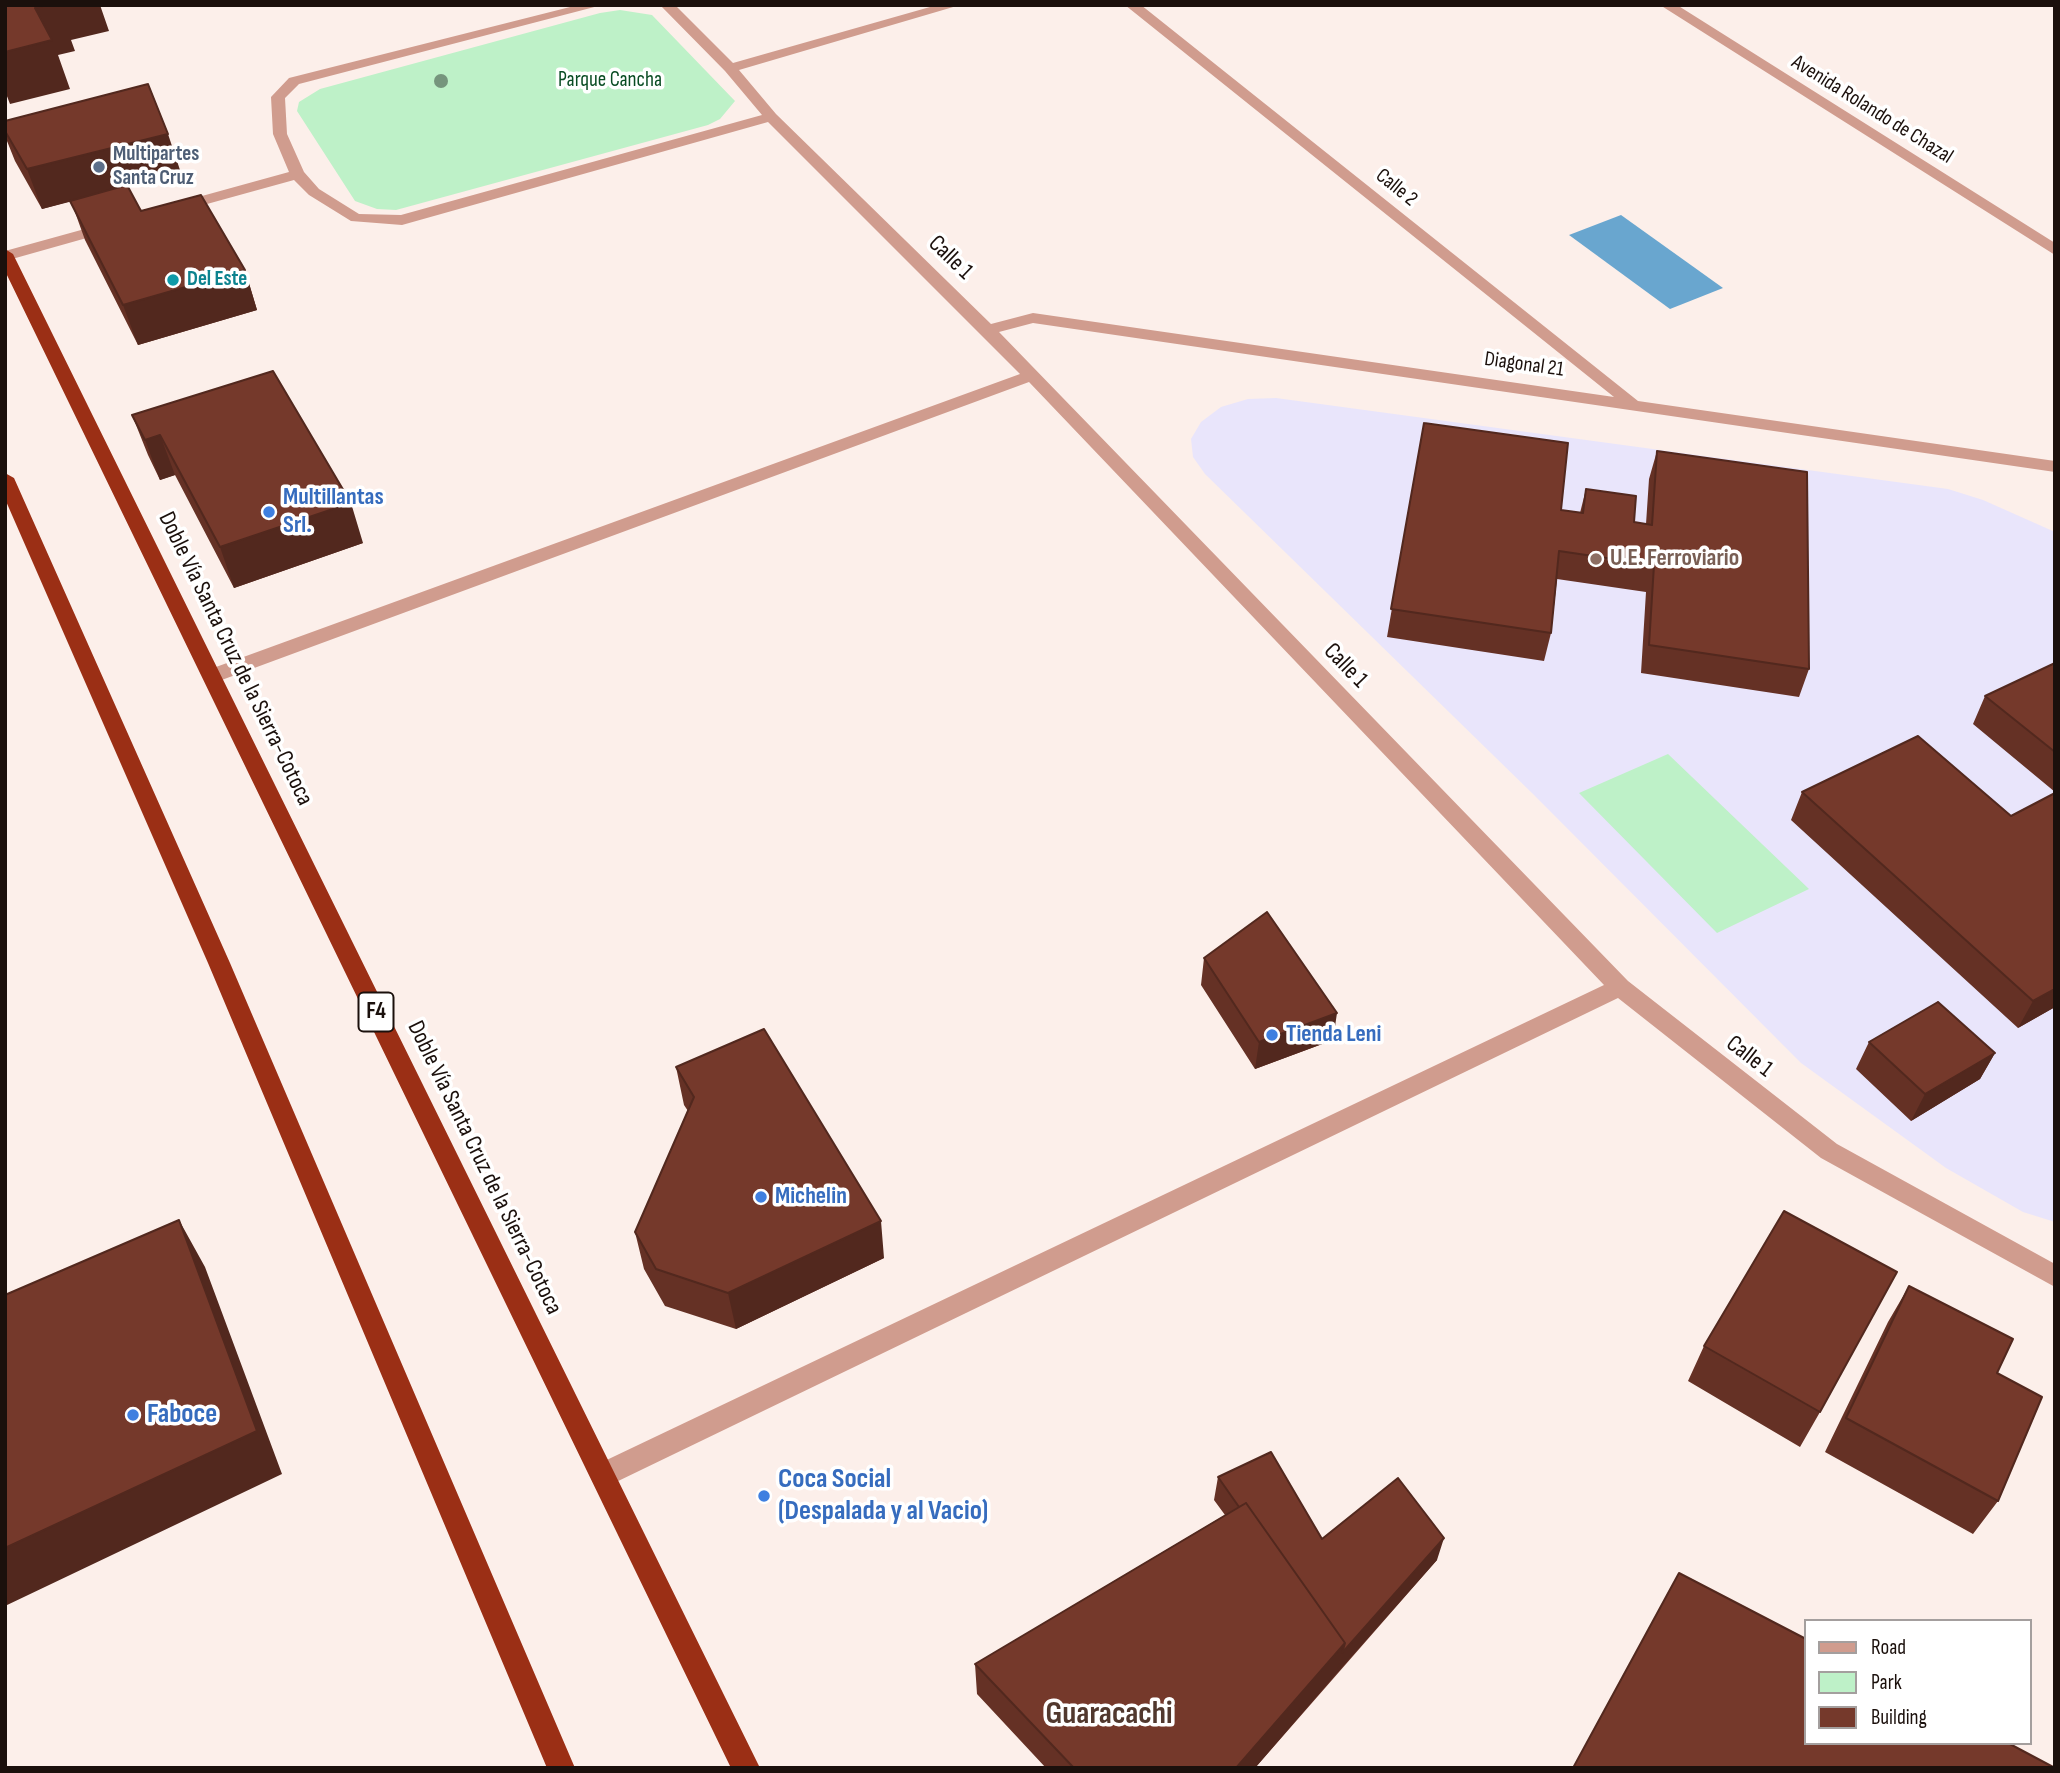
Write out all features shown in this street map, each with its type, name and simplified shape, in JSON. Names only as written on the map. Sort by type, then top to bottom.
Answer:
[{"type":"highway","name":"Doble Vía Santa Cruz de la Sierra-Cotoca","points":[[6,255],[746,1768]]},
{"type":"highway","points":[[5,478],[224,976],[561,1768]]},
{"type":"street","points":[[595,5],[294,81],[278,97],[280,134],[298,174],[314,192],[356,218],[402,220],[771,117]]},
{"type":"street","name":"Calle 1","points":[[667,5],[730,68],[771,117],[1032,375],[1620,987],[1829,1151],[2055,1276]]},
{"type":"street","points":[[730,68],[953,5]]},
{"type":"street","name":"Calle 2","points":[[1132,5],[1633,404]]},
{"type":"street","name":"Avenida Rolando de Chazal","points":[[1667,5],[2055,250]]},
{"type":"street","points":[[165,211],[298,174]]},
{"type":"street","points":[[6,255],[125,222]]},
{"type":"street","name":"Diagonal 21","points":[[988,330],[1033,318],[2055,467]]},
{"type":"street","points":[[212,676],[1032,375]]},
{"type":"street","points":[[603,1475],[1620,987]]},
{"type":"shaded area","points":[[1276,398],[1948,489],[1983,500],[2055,532],[2055,1222],[2023,1212],[1946,1168],[1801,1063],[1534,795],[1205,474],[1193,457],[1191,439],[1201,422],[1221,407],[1248,399]]},
{"type":"green space","name":"Parque Cancha","points":[[620,10],[652,15],[735,101],[720,119],[708,125],[396,210],[377,209],[355,201],[297,111],[299,102],[320,89],[600,13]]},
{"type":"green space","points":[[1668,754],[1809,889],[1717,933],[1579,793]]},
{"type":"water","points":[[1621,215],[1723,288],[1670,309],[1569,235]]},
{"type":"building","points":[[5,5],[47,5],[35,8],[52,40],[5,52]]},
{"type":"building","points":[[148,84],[168,134],[27,169],[5,131],[5,121]]},
{"type":"building","points":[[127,185],[141,211],[201,195],[245,270],[123,305],[70,201]]},
{"type":"building","name":"Multillantas Srl.","points":[[273,371],[351,503],[220,547],[160,435],[145,440],[132,415]]},
{"type":"building","points":[[1424,423],[1568,443],[1561,510],[1583,513],[1586,489],[1636,496],[1634,522],[1652,525],[1657,451],[1807,472],[1809,669],[1649,645],[1654,565],[1559,551],[1551,633],[1391,609]]},
{"type":"building","points":[[2055,663],[2055,752],[1985,696]]},
{"type":"building","points":[[1918,736],[2011,816],[2055,793],[2055,989],[2033,1001],[1802,792]]},
{"type":"building","points":[[1267,912],[1337,1013],[1259,1042],[1204,958]]},
{"type":"building","points":[[1938,1002],[1995,1053],[1925,1094],[1869,1042]]},
{"type":"building","name":"Michelin","points":[[764,1029],[881,1221],[728,1293],[656,1269],[635,1232],[694,1097],[676,1067]]},
{"type":"building","points":[[1784,1211],[1897,1272],[1820,1412],[1704,1346]]},
{"type":"building","name":"Faboce","points":[[179,1220],[257,1431],[5,1548],[5,1295]]},
{"type":"building","points":[[1909,1286],[2013,1339],[1997,1373],[2042,1397],[1998,1501],[1846,1418]]},
{"type":"building","points":[[1271,1452],[1322,1539],[1398,1478],[1444,1538],[1342,1653],[1345,1643],[1246,1503],[1239,1507],[1218,1477]]},
{"type":"building","points":[[1246,1503],[1345,1643],[1236,1768],[1074,1768],[975,1664]]},
{"type":"building","points":[[1679,1573],[1804,1638],[1804,1745],[2012,1745],[2055,1768],[1573,1768]]},
{"type":"place","name":"Multipartes Santa Cruz","points":[[99,167]]},
{"type":"place","name":"Del Este","points":[[173,280]]},
{"type":"place","name":"Multillantas Srl.","points":[[269,512]]},
{"type":"place","name":"U.E. Ferroviario","points":[[1596,559]]},
{"type":"place","name":"Tienda Leni","points":[[1272,1035]]},
{"type":"place","name":"Michelin","points":[[761,1197]]},
{"type":"place","name":"Faboce","points":[[133,1415]]},
{"type":"place","name":"Coca Social (Despalada y al Vacio)","points":[[764,1496]]},
{"type":"district","name":"Guaracachi","points":[[1109,1715]]}]
